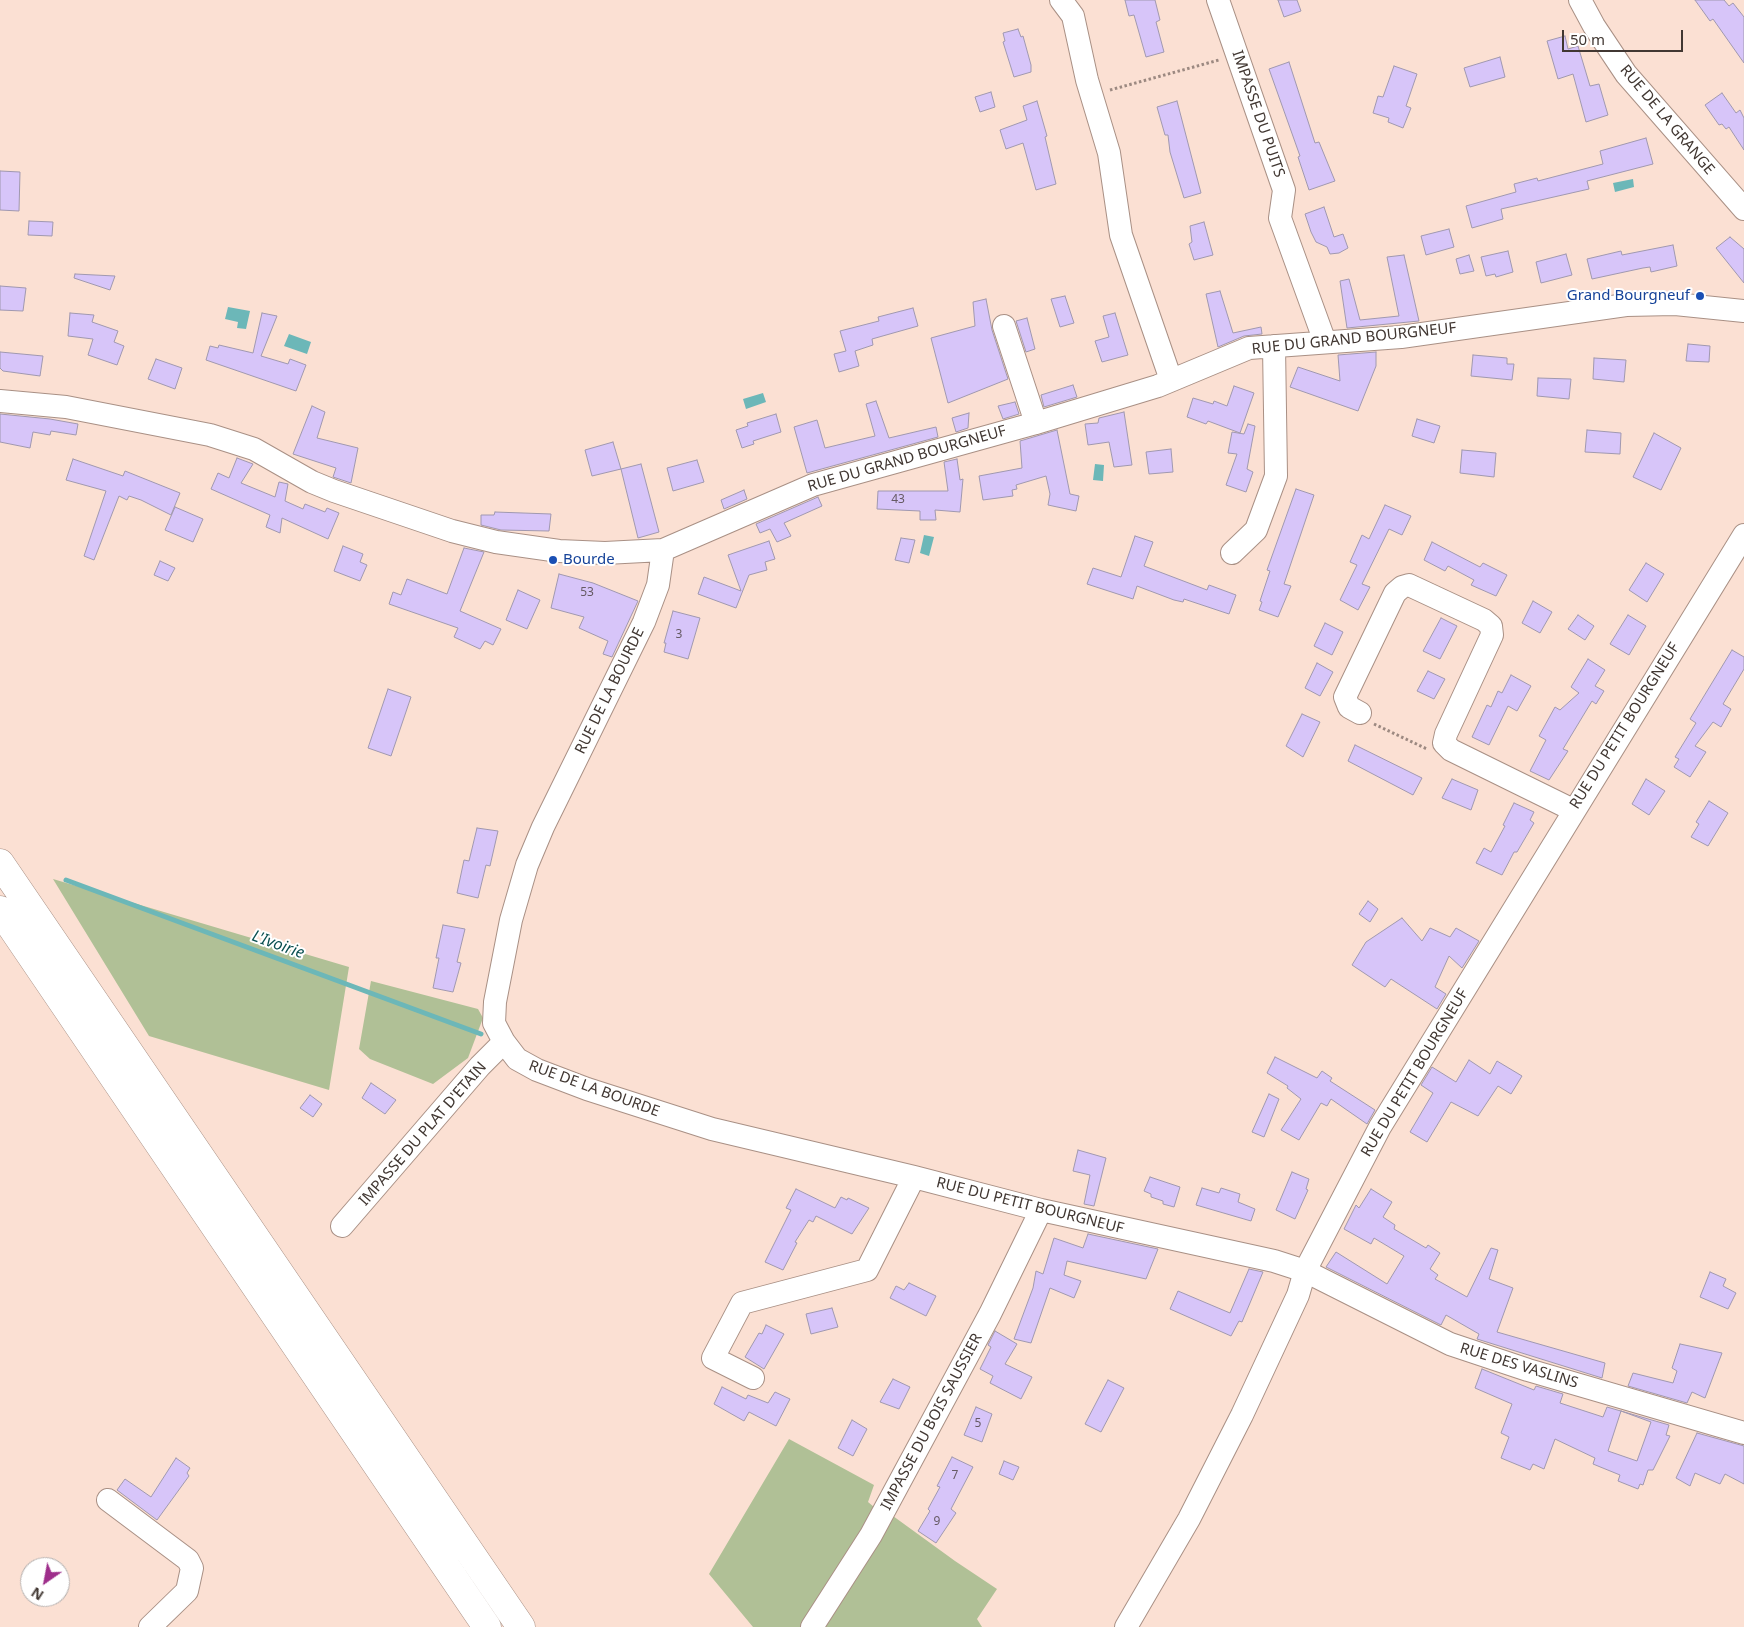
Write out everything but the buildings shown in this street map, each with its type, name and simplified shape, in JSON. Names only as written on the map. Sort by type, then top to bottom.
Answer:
[{"type":"highway","points":[[0,863],[521,1627]]},
{"type":"highway","points":[[0,910],[487,1627]]},
{"type":"street","points":[[1061,0],[1073,16],[1091,95],[1109,153],[1122,235],[1171,380]]},
{"type":"street","name":"IMPASSE DU PUITS","points":[[1218,0],[1284,190],[1280,218],[1326,342]]},
{"type":"street","name":"RUE DE LA GRANGE","points":[[1580,0],[1594,26],[1626,74],[1744,209]]},
{"type":"street","name":"RUE DU GRAND BOURGNEUF","points":[[0,400],[66,407],[210,435],[254,449],[312,482],[334,491],[452,531],[496,542],[559,551],[605,553],[663,550],[813,485],[1036,423],[1171,380],[1249,348],[1401,337],[1626,305],[1675,304],[1744,311]]},
{"type":"street","points":[[1004,326],[1036,423]]},
{"type":"street","points":[[1232,552],[1256,530],[1276,476],[1274,346]]},
{"type":"street","name":"RUE DU PETIT BOURGNEUF","points":[[914,1177],[1041,1210],[1274,1261],[1305,1271],[1380,1127],[1573,810],[1744,535]]},
{"type":"street","name":"RUE DE LA BOURDE","points":[[663,550],[658,585],[644,622],[544,827],[528,865],[511,920],[495,1002],[494,1023],[504,1042],[517,1058],[537,1070],[641,1108],[712,1129],[914,1177]]},
{"type":"street","points":[[1360,713],[1349,707],[1345,697],[1395,593],[1402,587],[1409,585],[1484,620],[1491,626],[1492,635],[1446,734],[1444,743],[1451,750],[1573,810]]},
{"type":"street","name":"IMPASSE DU PLAT D'ETAIN","points":[[342,1226],[480,1066],[504,1042]]},
{"type":"street","points":[[753,1378],[713,1358],[742,1303],[867,1270],[914,1177]]},
{"type":"street","name":"IMPASSE DU BOIS SAUSSIER","points":[[812,1627],[871,1535],[990,1314],[1041,1210]]},
{"type":"street","points":[[1126,1627],[1189,1519],[1238,1424],[1298,1295],[1305,1271]]},
{"type":"street","name":"RUE DES VASLINS","points":[[1305,1271],[1450,1344],[1528,1370],[1744,1433]]},
{"type":"street","points":[[108,1500],[188,1560],[192,1568],[188,1591],[150,1627]]},
{"type":"path","points":[[1091,95],[1237,55]]},
{"type":"path","points":[[1360,713],[1373,723],[1426,749],[1444,743]]},
{"type":"green space","points":[[53,879],[349,967],[329,1090],[149,1036]]},
{"type":"green space","points":[[371,981],[478,1009],[483,1018],[468,1058],[433,1084],[370,1059],[359,1049]]},
{"type":"green space","points":[[789,1439],[874,1485],[868,1502],[874,1507],[834,1581],[800,1627],[753,1627],[709,1574]]},
{"type":"green space","points":[[893,1516],[997,1589],[977,1619],[982,1627],[823,1627]]},
{"type":"water","points":[[1633,179],[1634,187],[1615,192],[1613,183]]},
{"type":"water","points":[[228,307],[250,311],[246,329],[237,328],[238,322],[225,319]]},
{"type":"water","points":[[289,334],[311,342],[307,354],[284,346]]},
{"type":"water","points":[[763,393],[766,402],[746,409],[743,399]]},
{"type":"water","points":[[1095,464],[1104,465],[1103,481],[1093,480]]},
{"type":"water","points":[[924,535],[934,537],[929,556],[920,553]]},
{"type":"waterway","name":"L'Ivoirie","points":[[66,880],[481,1034]]},
{"type":"place","name":"Grand Bourgneuf","points":[[1700,296]]},
{"type":"place","name":"Bourde","points":[[553,560]]}]
